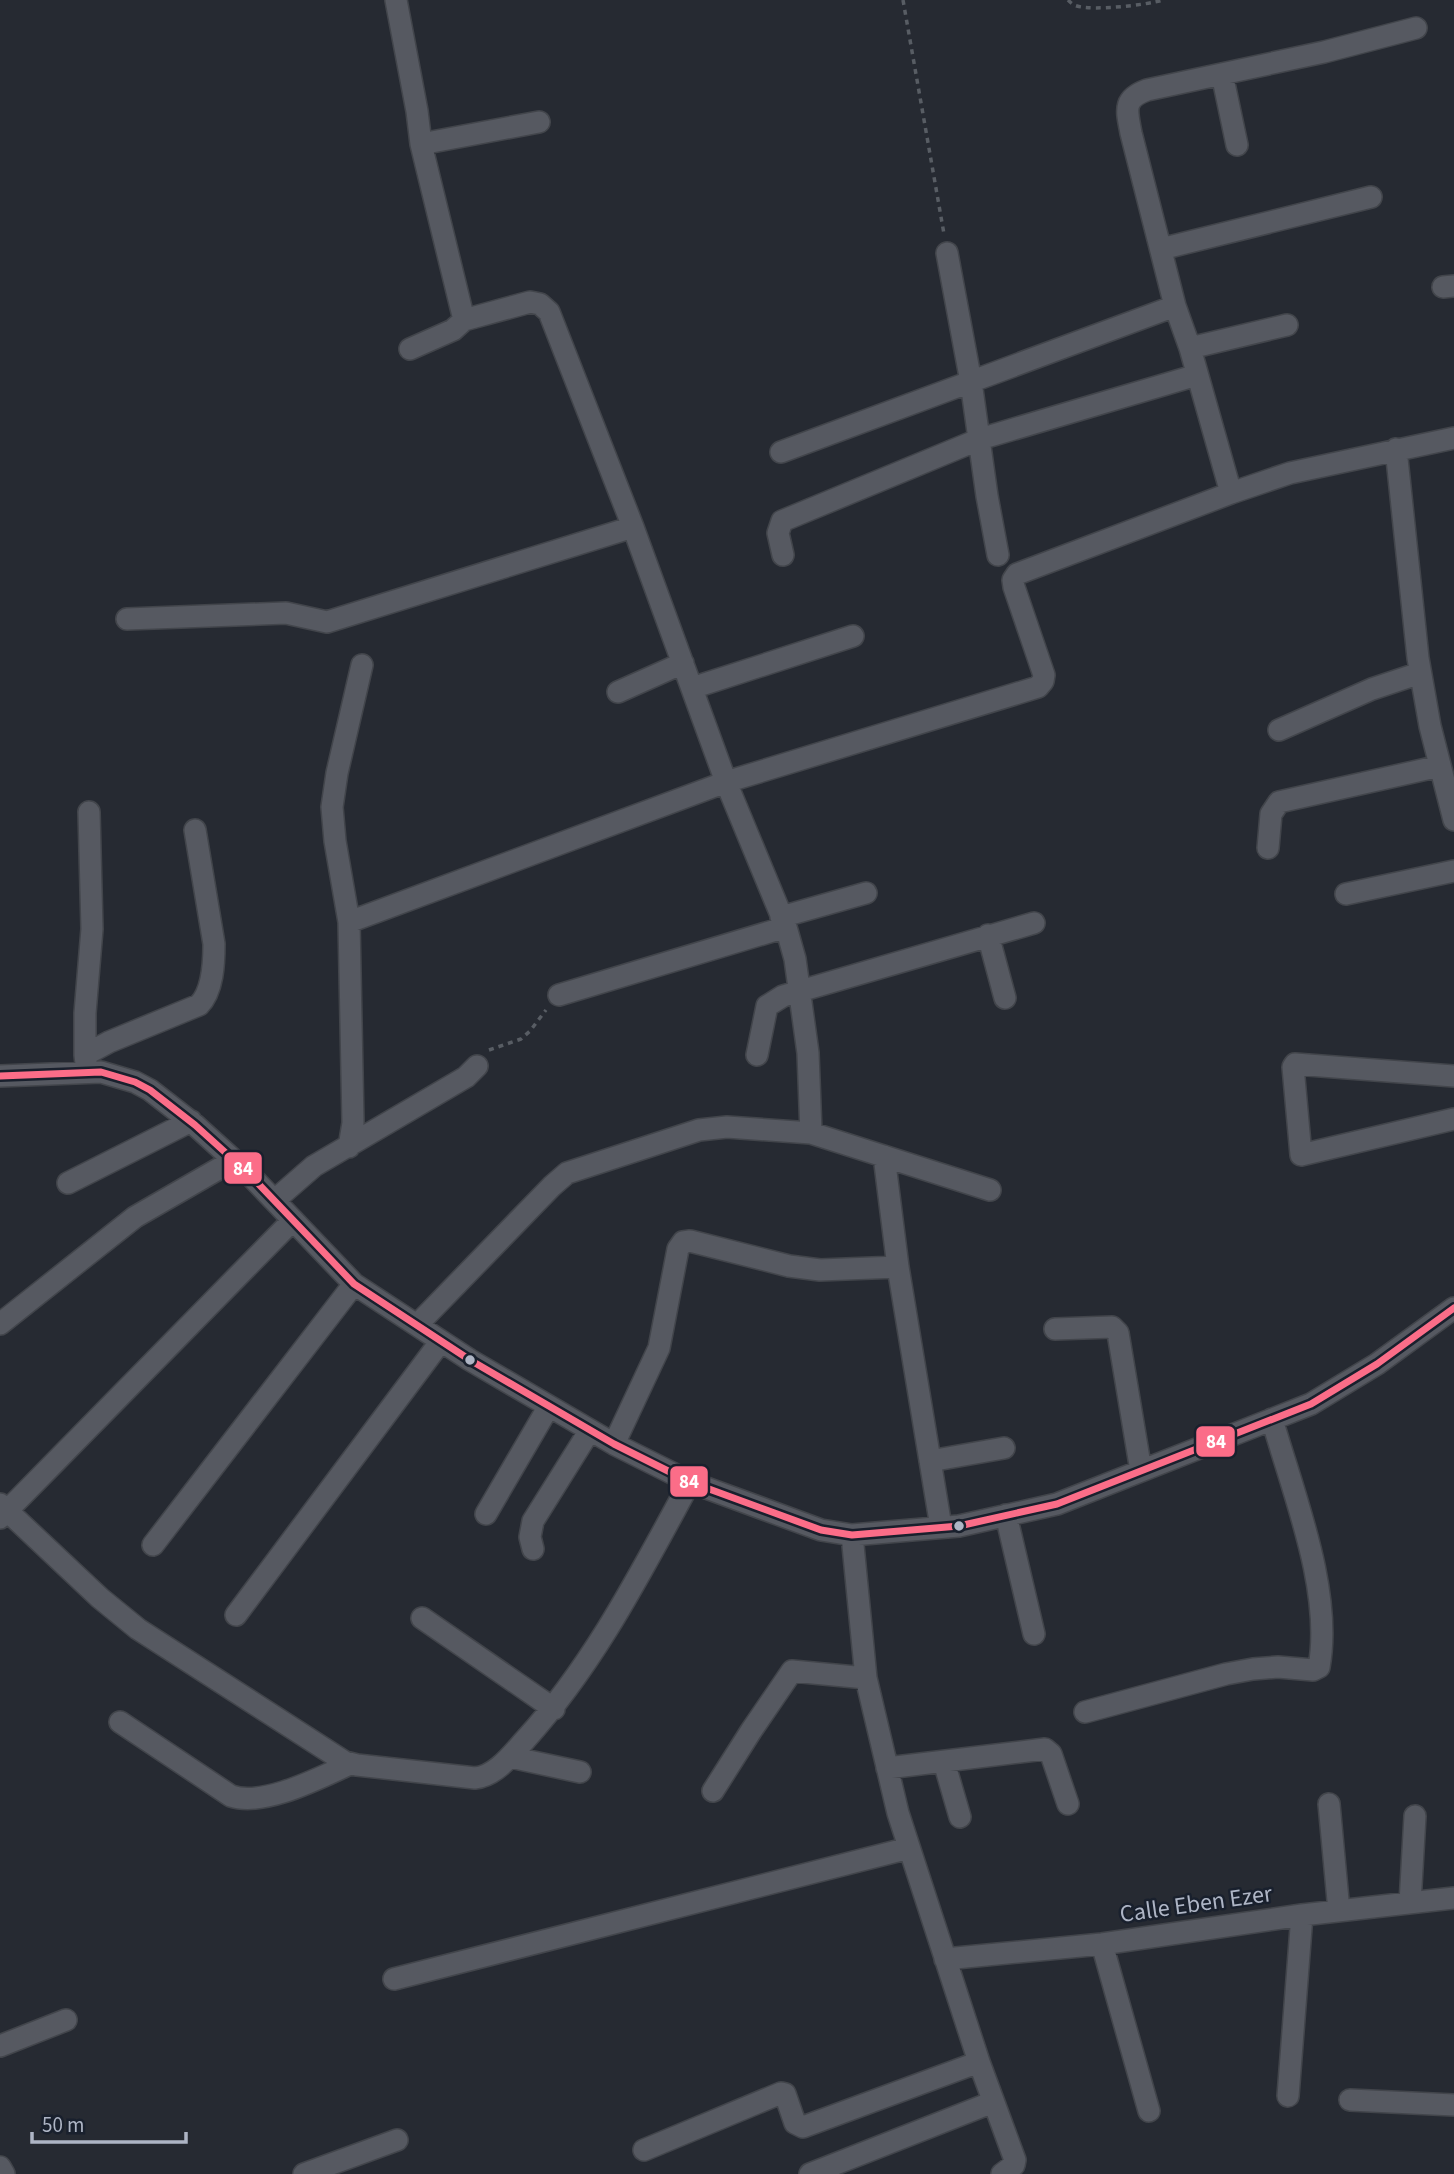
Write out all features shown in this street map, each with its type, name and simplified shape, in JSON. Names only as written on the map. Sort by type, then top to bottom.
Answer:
[{"type":"street","points":[[396,0],[421,145],[464,320]]},
{"type":"street","points":[[1231,494],[1190,348],[1175,306],[1131,133],[1128,103],[1134,96],[1147,90],[1324,52],[1416,28]]},
{"type":"street","points":[[1222,74],[1237,145]]},
{"type":"street","points":[[421,145],[539,122]]},
{"type":"street","points":[[1161,249],[1371,197]]},
{"type":"street","points":[[947,253],[971,382],[998,555]]},
{"type":"street","points":[[410,349],[453,331],[464,320],[530,302],[540,304],[549,312],[633,527],[726,782],[784,922],[795,959],[808,1053],[811,1133]]},
{"type":"street","points":[[781,452],[1175,306]]},
{"type":"street","points":[[1190,348],[1287,325]]},
{"type":"street","points":[[783,555],[778,533],[782,521],[980,439],[1197,375]]},
{"type":"street","points":[[349,922],[726,782],[1038,687],[1044,675],[1014,587],[1014,577],[1290,473],[1454,438]]},
{"type":"street","points":[[1396,449],[1420,673],[1430,726],[1454,820]]},
{"type":"street","points":[[127,620],[286,613],[327,622],[633,527]]},
{"type":"street","points":[[692,688],[853,636]]},
{"type":"street","points":[[618,692],[683,663]]},
{"type":"street","points":[[349,1147],[352,1123],[349,922],[332,807],[337,773],[362,665]]},
{"type":"street","points":[[1279,730],[1372,689],[1420,673]]},
{"type":"street","points":[[1268,848],[1271,814],[1279,802],[1440,766]]},
{"type":"street","points":[[86,1064],[85,1013],[93,918],[89,812]]},
{"type":"street","points":[[86,1064],[109,1042],[203,1001],[211,976],[214,944],[195,831]]},
{"type":"street","points":[[1346,894],[1454,871]]},
{"type":"street","points":[[559,995],[866,893]]},
{"type":"street","points":[[757,1055],[767,1006],[782,996],[1034,923]]},
{"type":"street","points":[[988,935],[1005,998]]},
{"type":"street","points":[[0,1076],[86,1064],[135,1082],[163,1098],[234,1160],[354,1284],[441,1341],[614,1444],[690,1482],[821,1530],[852,1535],[958,1526],[1057,1504],[1311,1404],[1349,1382],[1454,1308]]},
{"type":"street","points":[[1454,1076],[1295,1064],[1293,1067],[1301,1155],[1454,1119]]},
{"type":"street","points":[[275,1200],[314,1166],[466,1077],[477,1066]]},
{"type":"street","points":[[68,1183],[191,1121]]},
{"type":"street","points":[[417,1325],[552,1185],[568,1173],[699,1130],[727,1127],[811,1133],[990,1190]]},
{"type":"street","points":[[884,1156],[898,1267],[941,1527]]},
{"type":"street","points":[[0,1324],[135,1217],[234,1160]]},
{"type":"street","points":[[293,1220],[3,1511],[138,1629],[350,1764],[475,1778],[488,1775],[510,1757],[554,1709],[610,1627],[690,1482]]},
{"type":"street","points":[[614,1444],[659,1348],[678,1250],[682,1242],[690,1241],[757,1259],[820,1269],[898,1267]]},
{"type":"street","points":[[153,1545],[354,1284]]},
{"type":"street","points":[[1055,1329],[1112,1327],[1118,1333],[1141,1471]]},
{"type":"street","points":[[236,1615],[441,1341]]},
{"type":"street","points":[[486,1514],[549,1406]]},
{"type":"street","points":[[1085,1712],[1226,1674],[1265,1668],[1313,1670],[1319,1667],[1322,1615],[1308,1544],[1272,1419]]},
{"type":"street","points":[[533,1549],[530,1537],[533,1521],[590,1430]]},
{"type":"street","points":[[930,1461],[1004,1448]]},
{"type":"street","points":[[1006,1515],[1034,1634]]},
{"type":"street","points":[[852,1535],[866,1678],[887,1768],[909,1848],[945,1959],[1015,2160],[1011,2171]]},
{"type":"street","points":[[422,1618],[554,1709]]},
{"type":"street","points":[[713,1791],[792,1671],[866,1678]]},
{"type":"street","points":[[120,1721],[231,1796],[243,1800],[269,1796],[350,1764]]},
{"type":"street","points":[[887,1768],[1045,1749],[1051,1754],[1068,1804]]},
{"type":"street","points":[[510,1757],[580,1772]]},
{"type":"street","points":[[944,1762],[960,1816]]},
{"type":"street","points":[[1329,1804],[1339,1911]]},
{"type":"street","points":[[1410,1903],[1415,1816]]},
{"type":"street","points":[[394,1979],[909,1848]]},
{"type":"street","name":"Calle Eben Ezer","points":[[945,1959],[1102,1944],[1303,1915],[1454,1898]]},
{"type":"street","points":[[1289,2096],[1303,1915]]},
{"type":"street","points":[[1102,1944],[1149,2111]]},
{"type":"street","points":[[0,2046],[66,2021]]},
{"type":"street","points":[[644,2150],[781,2093],[785,2094],[795,2123],[803,2127],[979,2062]]},
{"type":"street","points":[[1350,2100],[1454,2105]]},
{"type":"street","points":[[810,2174],[993,2102]]},
{"type":"street","points":[[304,2174],[331,2170],[397,2140]]},
{"type":"street","points":[[0,2167],[4,2174]]},
{"type":"path","points":[[903,0],[947,253]]},
{"type":"path","points":[[1068,0],[1086,8],[1139,5],[1163,0]]},
{"type":"path","points":[[477,1066],[490,1049],[521,1038],[530,1031],[559,995]]},
{"type":"transit line","name":"84","points":[[0,1076],[101,1072],[135,1082],[150,1090],[195,1125],[248,1173],[354,1284],[470,1360],[614,1444],[690,1482],[821,1530],[852,1535],[959,1526],[1057,1504],[1311,1404],[1377,1364],[1454,1308]]}]
